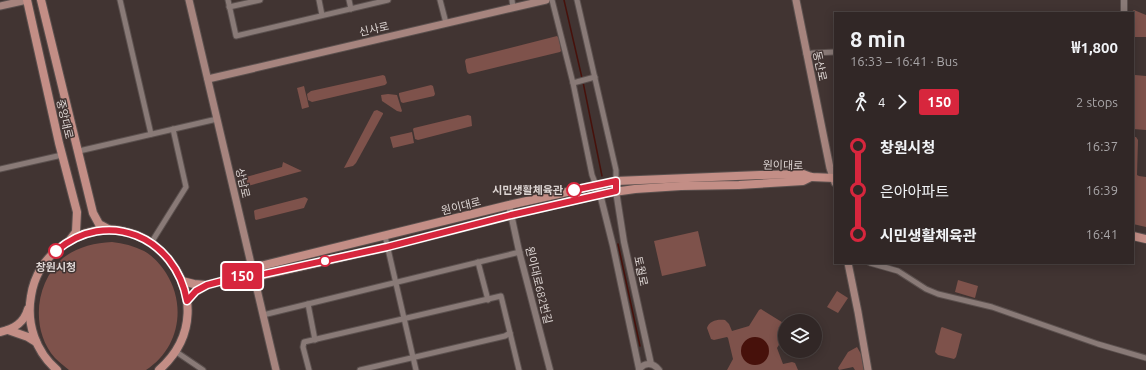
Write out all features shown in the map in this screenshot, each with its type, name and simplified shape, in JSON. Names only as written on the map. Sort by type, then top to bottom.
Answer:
[{"type":"main road","points":[[0,6],[27,0]]},
{"type":"main road","name":"중앙대로","points":[[27,0],[62,155],[77,212],[76,232],[70,241]]},
{"type":"main road","name":"중앙대로","points":[[41,0],[93,213],[99,224],[110,230]]},
{"type":"main road","name":"상남로","points":[[189,0],[276,370]]},
{"type":"main road","name":"신사로","points":[[208,79],[446,23],[513,4],[546,0]]},
{"type":"main road","name":"동산로","points":[[796,0],[806,54],[834,180]]},
{"type":"main road","name":"원이대로","points":[[241,276],[244,271],[252,268],[509,205],[616,181],[803,174],[811,177],[834,180]]},
{"type":"main road","name":"원이대로","points":[[187,301],[196,291],[207,285],[241,276],[246,278],[254,277],[387,247],[600,194],[616,191],[681,186],[739,185],[803,181],[811,177]]},
{"type":"main road","points":[[72,191],[80,193],[87,190]]},
{"type":"main road","points":[[4,331],[20,324],[24,319],[35,280],[44,264],[56,251],[70,241],[90,233],[110,230],[131,234],[151,243],[170,259],[177,269],[182,281],[187,301],[187,314],[181,340],[175,351],[159,370]]},
{"type":"main road","points":[[1134,236],[1146,239]]},
{"type":"main road","points":[[848,264],[868,370]]},
{"type":"main road","name":"원이대로","points":[[182,281],[207,285]]},
{"type":"main road","points":[[30,297],[30,320],[36,342],[44,356],[57,370]]},
{"type":"main road","points":[[4,331],[28,336],[36,342]]},
{"type":"street","points":[[120,0],[151,134]]},
{"type":"street","points":[[228,0],[236,36],[388,0]]},
{"type":"street","points":[[229,7],[260,0]]},
{"type":"street","points":[[319,0],[322,16]]},
{"type":"street","points":[[350,0],[352,9]]},
{"type":"street","points":[[440,0],[446,23]]},
{"type":"street","points":[[552,0],[573,83],[592,175],[596,185]]},
{"type":"street","points":[[577,0],[596,77],[616,170],[616,181]]},
{"type":"street","points":[[1124,0],[1124,12]]},
{"type":"street","points":[[806,54],[834,52]]},
{"type":"street","points":[[573,83],[596,77]]},
{"type":"street","points":[[78,151],[217,119]]},
{"type":"street","points":[[151,243],[186,187],[173,129]]},
{"type":"street","points":[[0,169],[62,155]]},
{"type":"street","name":"토월로","points":[[616,181],[616,191],[625,245],[651,364]]},
{"type":"street","name":"토월로","points":[[596,185],[600,194],[613,246],[639,369]]},
{"type":"street","name":"원이대로682번길","points":[[509,205],[550,370]]},
{"type":"street","points":[[385,236],[416,370]]},
{"type":"street","points":[[613,246],[614,242],[618,240],[622,241],[625,245]]},
{"type":"street","points":[[263,314],[520,252]]},
{"type":"street","points":[[478,262],[488,300]]},
{"type":"street","points":[[874,264],[898,271],[926,289],[938,294],[992,307],[1096,344],[1146,358]]},
{"type":"street","points":[[309,370],[304,342],[404,320],[501,296],[519,370]]},
{"type":"street","points":[[308,304],[315,340]]},
{"type":"street","points":[[360,370],[505,336],[510,333]]},
{"type":"street","points":[[634,344],[638,349],[642,349],[646,340]]},
{"type":"street","points":[[175,351],[203,370]]},
{"type":"street","points":[[639,369],[646,364],[651,364],[659,370]]},
{"type":"shaded area","points":[[1134,10],[1146,15],[1146,37],[1134,37],[1134,12],[1131,12]]},
{"type":"shaded area","points":[[557,36],[559,38],[560,52],[469,74],[467,72],[466,59]]},
{"type":"shaded area","points":[[1134,74],[1146,76],[1146,130],[1134,129]]},
{"type":"shaded area","points":[[383,75],[385,76],[387,83],[385,85],[312,102],[308,100],[307,94],[311,91]]},
{"type":"shaded area","points":[[431,85],[433,86],[434,96],[403,103],[401,102],[399,93]]},
{"type":"shaded area","points":[[304,86],[309,107],[302,109],[297,88]]},
{"type":"shaded area","points":[[381,95],[397,95],[402,111],[401,112],[382,101]]},
{"type":"shaded area","points":[[377,110],[383,114],[356,163],[353,166],[344,168],[374,111]]},
{"type":"shaded area","points":[[468,115],[471,116],[472,126],[418,140],[415,139],[414,128]]},
{"type":"shaded area","points":[[412,132],[414,143],[393,148],[390,137]]},
{"type":"shaded area","points":[[1134,137],[1138,140],[1137,175],[1146,177],[1146,227],[1134,224]]},
{"type":"shaded area","points":[[283,162],[302,171],[248,186],[246,177],[282,167]]},
{"type":"shaded area","points":[[305,197],[308,199],[304,208],[255,219],[255,210]]},
{"type":"shaded area","points":[[698,231],[706,266],[662,276],[654,241]]},
{"type":"shaded area","points":[[112,242],[128,245],[151,255],[166,273],[173,286],[178,313],[172,339],[166,351],[146,370],[69,370],[55,358],[47,347],[42,334],[39,320],[39,306],[46,280],[54,268],[68,254],[86,246]]},
{"type":"shaded area","points":[[958,280],[978,286],[975,298],[955,292]]},
{"type":"shaded area","points":[[837,291],[848,298],[838,313],[827,307]]},
{"type":"shaded area","points":[[761,309],[778,320],[778,358],[781,358],[783,364],[792,362],[795,363],[798,370],[727,370],[733,359],[728,338],[711,339],[707,328],[708,326],[716,320],[725,320],[729,324],[732,331],[749,326]]},
{"type":"shaded area","points":[[942,327],[962,334],[956,357],[954,359],[938,355],[935,352]]},
{"type":"shaded area","points":[[755,337],[765,341],[769,351],[765,361],[755,365],[745,361],[741,351],[745,341]]},
{"type":"shaded area","points":[[857,347],[861,354],[864,370],[855,370],[853,367],[839,370],[838,368],[848,352]]},
{"type":"waterway","points":[[564,0],[582,78]]},
{"type":"waterway","points":[[583,82],[602,176]]},
{"type":"waterway","points":[[618,244],[640,346]]},
{"type":"bus line","name":"150","points":[[56,251],[66,243],[84,234],[105,230],[136,235],[156,246],[170,259],[177,269],[182,281],[187,301],[196,291],[207,285],[241,276],[246,278],[387,247],[511,215],[616,191],[616,181],[574,190]]},
{"type":"place","name":"시민생활체육관","points":[[574,190]]},
{"type":"place","name":"창원시청","points":[[56,251]]}]
